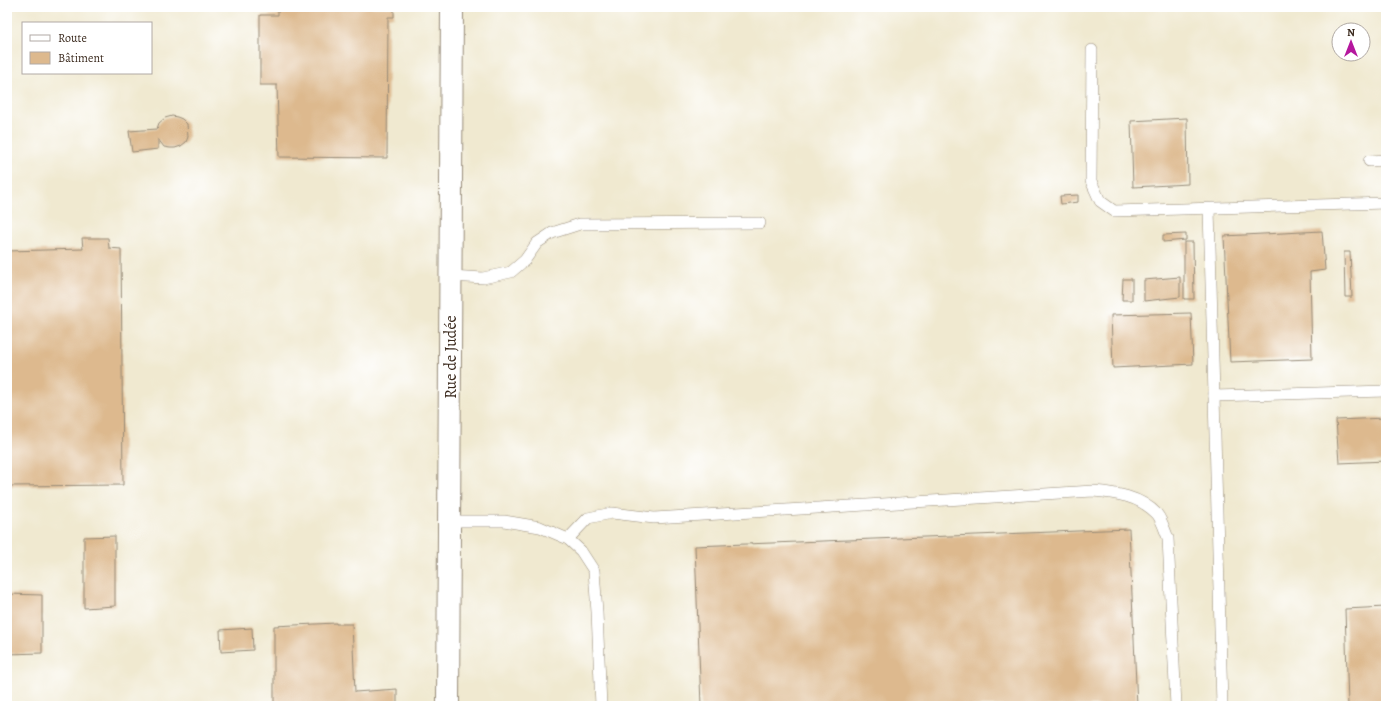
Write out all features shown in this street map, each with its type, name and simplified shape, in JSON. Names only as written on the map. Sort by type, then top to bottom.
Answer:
[{"type":"main road","name":"Rue de Judée","points":[[448,706],[452,7]]},
{"type":"lane","points":[[1092,50],[1091,181],[1100,201],[1114,211],[1386,203]]},
{"type":"lane","points":[[1369,161],[1386,160]]},
{"type":"lane","points":[[1209,209],[1222,706]]},
{"type":"lane","points":[[451,276],[483,278],[511,272],[525,260],[537,243],[552,233],[580,224],[760,223]]},
{"type":"lane","points":[[1214,396],[1386,391]]},
{"type":"lane","points":[[568,539],[588,518],[612,513],[654,518],[1093,491],[1117,493],[1139,500],[1158,515],[1168,538],[1176,706]]},
{"type":"lane","points":[[449,521],[504,521],[540,527],[568,539],[581,551],[594,571],[601,706]]},
{"type":"building","points":[[278,7],[394,7],[394,17],[388,17],[387,158],[279,157],[277,85],[260,85],[260,15],[278,15]]},
{"type":"building","points":[[172,116],[182,119],[187,124],[188,137],[186,142],[181,146],[170,148],[164,147],[158,139],[158,149],[132,152],[129,131],[157,129],[159,123],[165,118]]},
{"type":"building","points":[[1187,118],[1188,184],[1133,187],[1131,121]]},
{"type":"building","points":[[1078,195],[1078,202],[1061,204],[1060,196]]},
{"type":"building","points":[[1322,231],[1325,270],[1310,272],[1312,359],[1230,362],[1224,236]]},
{"type":"building","points":[[1186,234],[1186,240],[1163,242],[1163,235]]},
{"type":"building","points":[[82,238],[108,238],[109,248],[121,249],[123,485],[7,486],[7,251],[83,249]]},
{"type":"building","points":[[1184,242],[1193,242],[1194,299],[1184,299]]},
{"type":"building","points":[[1344,252],[1350,252],[1352,297],[1345,297]]},
{"type":"building","points":[[1180,277],[1180,297],[1144,301],[1144,280]]},
{"type":"building","points":[[1123,279],[1132,279],[1132,300],[1122,300]]},
{"type":"building","points":[[1191,313],[1193,364],[1113,368],[1111,315]]},
{"type":"building","points":[[1386,418],[1386,461],[1339,463],[1336,420]]},
{"type":"building","points":[[1129,529],[1137,706],[701,706],[695,546]]},
{"type":"building","points":[[115,536],[115,606],[84,608],[84,537]]},
{"type":"building","points":[[7,594],[42,595],[42,653],[7,654]]},
{"type":"building","points":[[1386,607],[1386,706],[1348,706],[1345,609]]},
{"type":"building","points":[[336,623],[352,624],[355,692],[397,689],[397,706],[274,706],[274,626]]},
{"type":"building","points":[[252,628],[253,650],[221,652],[220,630]]}]
